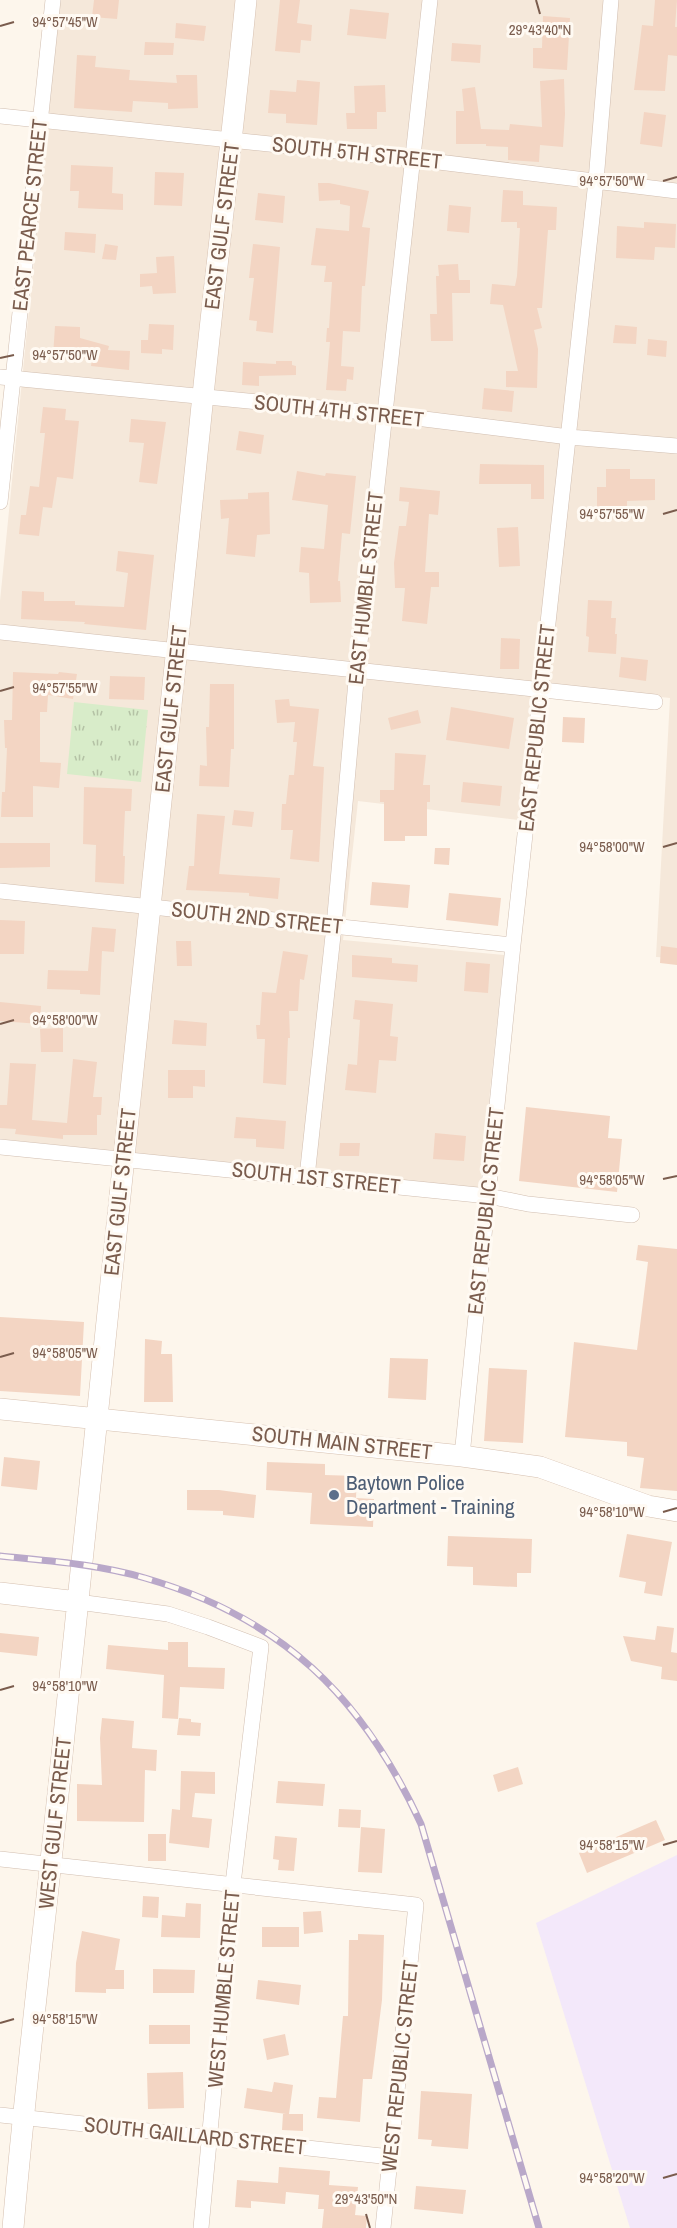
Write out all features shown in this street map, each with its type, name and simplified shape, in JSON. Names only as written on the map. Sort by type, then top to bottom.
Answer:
[{"type":"street","name":"EAST PEARCE STREET","points":[[0,502],[7,378],[53,0]]},
{"type":"street","name":"EAST GULF STREET","points":[[96,1418],[246,0]]},
{"type":"street","name":"EAST HUMBLE STREET","points":[[306,1177],[334,926],[357,670],[430,0]]},
{"type":"street","name":"EAST REPUBLIC STREET","points":[[462,1456],[513,945],[596,181],[611,0]]},
{"type":"street","name":"SOUTH 5TH STREET","points":[[0,116],[414,159],[677,191]]},
{"type":"street","name":"SOUTH 4TH STREET","points":[[7,378],[384,414],[569,437],[677,446]]},
{"type":"street","points":[[0,632],[655,702]]},
{"type":"street","name":"SOUTH 2ND STREET","points":[[0,891],[513,945]]},
{"type":"street","name":"SOUTH 1ST STREET","points":[[0,1148],[488,1196],[528,1204],[632,1215]]},
{"type":"street","name":"SOUTH MAIN STREET","points":[[0,1409],[462,1456],[540,1467],[648,1506],[677,1511]]},
{"type":"street","name":"WEST GULF STREET","points":[[13,2228],[22,2117],[51,1864],[96,1418]]},
{"type":"street","points":[[0,1593],[78,1602]]},
{"type":"street","name":"WEST HUMBLE STREET","points":[[78,1602],[168,1614],[261,1647],[234,1884],[201,2228]]},
{"type":"street","points":[[0,1859],[234,1884]]},
{"type":"street","name":"WEST REPUBLIC STREET","points":[[234,1884],[416,1905],[383,2228]]},
{"type":"street","name":"SOUTH GAILLARD STREET","points":[[0,2115],[391,2157]]},
{"type":"shaded area","points":[[60,0],[677,0],[677,958],[656,957],[670,698],[533,683],[518,820],[358,801],[343,940],[504,955],[480,1189],[0,1139],[0,601]]},
{"type":"shaded area","points":[[677,1855],[677,2228],[630,2228],[536,1923]]},
{"type":"green space","points":[[74,702],[148,710],[141,782],[67,774]]},
{"type":"building","points":[[94,0],[119,0],[117,19],[92,17]]},
{"type":"building","points":[[280,0],[300,0],[297,23],[312,25],[311,41],[301,40],[300,53],[275,51]]},
{"type":"building","points":[[655,0],[677,0],[675,27],[677,27],[677,56],[668,55],[665,91],[634,90],[642,25],[653,26]]},
{"type":"building","points":[[350,9],[389,13],[386,39],[347,35]]},
{"type":"building","points":[[543,16],[570,18],[567,70],[533,68],[533,48],[542,48]]},
{"type":"building","points":[[176,23],[206,26],[204,41],[175,38]]},
{"type":"building","points":[[145,42],[174,43],[173,55],[144,55]]},
{"type":"building","points":[[452,43],[481,45],[480,63],[451,61]]},
{"type":"building","points":[[77,55],[96,56],[95,67],[130,70],[129,80],[177,83],[176,75],[197,75],[198,108],[168,109],[168,103],[133,101],[132,112],[74,108]]},
{"type":"building","points":[[564,79],[563,147],[540,145],[539,162],[508,160],[508,147],[456,144],[456,111],[464,111],[462,89],[475,87],[481,129],[509,130],[510,124],[542,127],[540,81]]},
{"type":"building","points":[[297,80],[320,82],[317,125],[286,123],[286,114],[268,113],[270,90],[296,92]]},
{"type":"building","points":[[385,85],[386,112],[377,112],[377,129],[347,129],[346,113],[355,113],[354,86]]},
{"type":"building","points":[[644,112],[666,115],[662,147],[640,144]]},
{"type":"building","points":[[71,165],[113,167],[112,193],[123,194],[123,210],[78,208],[79,191],[70,191]]},
{"type":"building","points":[[155,172],[184,173],[182,206],[154,205]]},
{"type":"building","points":[[318,183],[369,191],[362,227],[370,228],[365,286],[362,286],[360,332],[343,331],[341,366],[354,367],[353,380],[347,379],[346,391],[326,390],[330,342],[326,342],[332,282],[324,282],[326,266],[311,265],[316,228],[349,231],[350,206],[340,204],[340,200],[319,201]]},
{"type":"building","points":[[503,190],[523,191],[523,205],[557,207],[556,230],[548,230],[542,308],[537,308],[542,328],[534,330],[538,349],[537,388],[506,387],[506,371],[518,371],[503,305],[490,304],[492,284],[515,286],[517,276],[520,228],[517,228],[517,222],[501,222]]},
{"type":"building","points":[[258,193],[285,196],[283,223],[255,220]]},
{"type":"building","points":[[449,205],[471,207],[469,233],[447,231]]},
{"type":"building","points":[[644,222],[676,224],[675,248],[655,247],[654,260],[616,258],[617,226],[644,228]]},
{"type":"building","points":[[65,232],[96,234],[95,253],[64,250]]},
{"type":"building","points":[[105,244],[118,246],[116,260],[102,259]]},
{"type":"building","points":[[253,244],[280,247],[273,333],[256,331],[257,321],[249,320],[254,278],[249,278]]},
{"type":"building","points":[[174,256],[176,293],[153,294],[152,286],[140,287],[140,274],[157,273],[156,257]]},
{"type":"building","points":[[458,264],[459,280],[470,280],[470,293],[452,293],[453,341],[431,341],[430,314],[437,314],[438,265]]},
{"type":"building","points":[[149,324],[174,325],[173,350],[162,349],[162,354],[141,353],[141,340],[148,340]]},
{"type":"building","points":[[615,325],[637,327],[636,344],[613,343]]},
{"type":"building","points":[[55,326],[80,327],[80,338],[109,346],[108,350],[130,351],[129,370],[91,366],[92,359],[53,356]]},
{"type":"building","points":[[648,339],[667,341],[666,357],[647,355]]},
{"type":"building","points":[[276,361],[292,361],[292,365],[296,366],[296,375],[259,376],[259,386],[242,385],[243,362],[276,364]]},
{"type":"building","points":[[484,388],[514,391],[512,412],[482,409]]},
{"type":"building","points":[[43,407],[66,409],[65,420],[79,421],[73,479],[57,477],[52,508],[43,507],[39,536],[19,534],[21,515],[26,515],[30,486],[39,487],[45,433],[40,433]]},
{"type":"building","points":[[131,419],[166,422],[157,484],[139,482],[144,443],[129,442]]},
{"type":"building","points":[[239,431],[264,435],[261,454],[236,450]]},
{"type":"building","points":[[480,464],[544,465],[544,499],[531,499],[531,484],[479,484]]},
{"type":"building","points":[[606,469],[630,469],[630,479],[655,479],[655,500],[627,501],[627,513],[597,513],[597,487],[606,487]]},
{"type":"building","points":[[297,471],[325,476],[326,473],[356,476],[350,534],[342,533],[338,581],[340,581],[341,602],[310,603],[309,573],[299,572],[301,547],[324,549],[328,505],[292,500]]},
{"type":"building","points":[[400,487],[440,491],[438,515],[429,514],[425,572],[439,572],[439,587],[431,587],[427,624],[402,621],[405,588],[395,588],[394,563],[399,526],[406,526],[409,502],[399,501]]},
{"type":"building","points":[[269,492],[270,534],[257,535],[255,557],[226,554],[229,518],[221,519],[220,500],[248,499],[248,493]]},
{"type":"building","points":[[518,527],[520,566],[499,567],[497,528]]},
{"type":"building","points":[[118,551],[154,555],[146,630],[84,624],[85,622],[21,619],[22,591],[44,592],[44,601],[75,601],[75,605],[124,607],[128,573],[116,571]]},
{"type":"building","points":[[588,600],[612,601],[611,618],[616,618],[616,654],[588,652],[589,637],[586,636]]},
{"type":"building","points":[[501,638],[520,639],[519,669],[500,669]]},
{"type":"building","points":[[621,657],[648,660],[646,681],[619,677]]},
{"type":"building","points":[[13,672],[77,674],[73,699],[48,695],[47,712],[40,712],[40,762],[61,763],[59,788],[33,786],[33,817],[1,817],[2,792],[5,792],[7,748],[5,748],[4,720],[12,720]]},
{"type":"building","points":[[110,676],[145,677],[144,700],[109,699]]},
{"type":"building","points":[[210,684],[234,684],[234,749],[231,749],[229,787],[199,786],[200,765],[207,766],[206,727],[209,727]]},
{"type":"building","points":[[289,699],[290,706],[319,709],[313,766],[324,767],[319,862],[290,859],[293,830],[281,830],[282,804],[286,804],[289,775],[294,775],[297,742],[293,742],[295,722],[277,723],[275,700]]},
{"type":"building","points":[[451,707],[514,718],[509,749],[446,740]]},
{"type":"building","points":[[418,710],[421,723],[391,730],[388,718]]},
{"type":"building","points":[[563,717],[585,718],[584,743],[562,742]]},
{"type":"building","points":[[395,753],[426,755],[423,785],[430,785],[430,802],[427,802],[427,836],[405,836],[405,841],[384,841],[384,802],[380,802],[380,790],[394,790]]},
{"type":"building","points":[[463,782],[502,786],[500,806],[461,802]]},
{"type":"building","points":[[84,787],[132,789],[131,811],[125,811],[124,884],[95,882],[96,845],[83,844]]},
{"type":"building","points":[[234,810],[254,812],[252,827],[232,825]]},
{"type":"building","points":[[197,814],[225,816],[219,874],[280,878],[278,899],[249,896],[249,893],[186,890],[189,866],[194,866]]},
{"type":"building","points":[[0,843],[50,843],[50,867],[0,868]]},
{"type":"building","points":[[435,848],[450,848],[449,865],[434,864]]},
{"type":"building","points":[[372,882],[410,885],[408,908],[370,905]]},
{"type":"building","points":[[449,893],[501,898],[498,926],[446,920]]},
{"type":"building","points":[[0,920],[25,921],[24,954],[0,954]]},
{"type":"building","points":[[92,927],[116,929],[114,952],[102,951],[100,995],[80,994],[80,990],[47,989],[48,970],[88,971]]},
{"type":"building","points":[[176,941],[191,941],[192,966],[177,966]]},
{"type":"building","points":[[661,946],[677,948],[677,965],[660,963]]},
{"type":"building","points":[[283,951],[308,955],[304,980],[300,979],[298,1011],[289,1011],[290,1038],[288,1038],[286,1085],[263,1083],[265,1039],[257,1039],[256,1025],[260,1025],[262,992],[276,993]]},
{"type":"building","points":[[352,955],[392,958],[392,963],[418,965],[417,982],[352,977]]},
{"type":"building","points":[[466,962],[490,964],[488,993],[464,991]]},
{"type":"building","points":[[355,1000],[393,1004],[390,1036],[398,1037],[396,1061],[379,1060],[376,1093],[345,1090],[348,1064],[357,1065],[360,1020],[353,1019]]},
{"type":"building","points":[[0,1002],[41,1006],[40,1024],[0,1021]]},
{"type":"building","points":[[174,1020],[207,1023],[206,1046],[172,1044]]},
{"type":"building","points":[[63,1028],[63,1052],[41,1052],[40,1029]]},
{"type":"building","points":[[73,1059],[97,1062],[93,1097],[102,1097],[101,1115],[97,1115],[97,1135],[63,1135],[63,1139],[15,1134],[16,1129],[0,1128],[0,1105],[7,1105],[10,1063],[36,1064],[32,1120],[67,1123]]},
{"type":"building","points":[[168,1070],[205,1070],[205,1087],[193,1086],[193,1098],[168,1098]]},
{"type":"building","points":[[526,1107],[610,1116],[608,1138],[622,1139],[617,1192],[519,1181]]},
{"type":"building","points":[[236,1117],[286,1121],[284,1149],[256,1147],[256,1139],[234,1138]]},
{"type":"building","points":[[435,1133],[466,1136],[464,1161],[433,1159]]},
{"type":"building","points":[[340,1143],[360,1143],[359,1156],[339,1156]]},
{"type":"building","points":[[638,1245],[677,1249],[677,1491],[640,1488],[644,1458],[627,1456],[627,1442],[565,1437],[574,1342],[637,1350],[648,1262],[636,1260]]},
{"type":"building","points":[[0,1317],[84,1322],[80,1396],[0,1391]]},
{"type":"building","points":[[145,1339],[162,1341],[161,1354],[172,1354],[173,1402],[144,1402]]},
{"type":"building","points":[[390,1358],[428,1359],[426,1400],[388,1398]]},
{"type":"building","points":[[489,1368],[527,1370],[523,1443],[484,1441]]},
{"type":"building","points":[[4,1457],[40,1461],[37,1490],[1,1486]]},
{"type":"building","name":"Baytown Police Department - Training","points":[[267,1462],[325,1464],[325,1475],[357,1476],[356,1498],[374,1499],[373,1527],[310,1524],[312,1493],[266,1490]]},
{"type":"building","points":[[187,1490],[219,1490],[256,1495],[254,1518],[223,1515],[223,1511],[187,1510]]},
{"type":"building","points":[[627,1534],[672,1542],[662,1596],[644,1593],[646,1582],[619,1577]]},
{"type":"building","points":[[448,1536],[532,1539],[531,1573],[517,1573],[517,1587],[473,1585],[473,1567],[447,1566]]},
{"type":"building","points":[[657,1626],[674,1628],[671,1652],[677,1653],[677,1681],[661,1679],[662,1667],[631,1661],[623,1636],[655,1640]]},
{"type":"building","points":[[0,1633],[39,1637],[37,1656],[0,1652]]},
{"type":"building","points":[[168,1642],[188,1642],[188,1667],[225,1668],[224,1689],[180,1687],[178,1719],[162,1718],[164,1675],[106,1669],[108,1645],[168,1650]]},
{"type":"building","points":[[102,1718],[134,1721],[132,1748],[157,1750],[156,1771],[145,1770],[144,1822],[77,1821],[77,1784],[102,1785],[100,1738]]},
{"type":"building","points":[[179,1718],[201,1723],[200,1736],[177,1735]]},
{"type":"building","points":[[518,1767],[523,1784],[498,1792],[493,1775]]},
{"type":"building","points":[[181,1771],[215,1772],[215,1794],[195,1793],[192,1817],[212,1819],[209,1848],[169,1843],[172,1809],[180,1810]]},
{"type":"building","points":[[278,1781],[325,1784],[323,1806],[276,1803]]},
{"type":"building","points":[[339,1809],[361,1810],[360,1828],[338,1827]]},
{"type":"building","points":[[656,1820],[665,1840],[587,1873],[579,1853]]},
{"type":"building","points":[[361,1827],[385,1829],[382,1873],[358,1872]]},
{"type":"building","points":[[148,1834],[166,1834],[166,1861],[148,1861]]},
{"type":"building","points":[[275,1836],[297,1838],[294,1871],[278,1870],[279,1860],[273,1859]]},
{"type":"building","points":[[143,1896],[159,1897],[158,1918],[142,1917]]},
{"type":"building","points":[[186,1903],[201,1904],[200,1938],[161,1937],[162,1915],[185,1917]]},
{"type":"building","points":[[321,1911],[323,1932],[304,1934],[303,1912]]},
{"type":"building","points":[[262,1927],[299,1927],[299,1947],[262,1947]]},
{"type":"building","points":[[82,1931],[120,1939],[115,1970],[124,1970],[124,1989],[106,1989],[106,1993],[75,1992],[76,1963]]},
{"type":"building","points":[[358,1934],[384,1935],[382,2000],[372,2079],[363,2079],[360,2122],[317,2118],[319,2097],[336,2098],[343,2016],[348,2016],[349,1940],[358,1940]]},
{"type":"building","points":[[153,1969],[195,1970],[194,1993],[153,1993]]},
{"type":"building","points":[[258,1980],[301,1985],[299,2005],[256,1999]]},
{"type":"building","points":[[149,2025],[190,2025],[190,2044],[149,2044]]},
{"type":"building","points":[[285,2034],[289,2055],[267,2060],[263,2039]]},
{"type":"building","points":[[183,2072],[184,2108],[148,2109],[147,2073]]},
{"type":"building","points":[[274,2082],[293,2085],[289,2114],[303,2114],[303,2131],[282,2130],[283,2114],[286,2114],[244,2108],[247,2088],[272,2092]]},
{"type":"building","points":[[421,2091],[472,2094],[468,2149],[431,2146],[432,2140],[418,2139]]},
{"type":"building","points":[[279,2167],[330,2171],[329,2185],[358,2187],[355,2215],[367,2216],[366,2228],[322,2228],[324,2209],[318,2209],[319,2195],[286,2192],[285,2204],[251,2201],[251,2208],[235,2207],[237,2180],[278,2183]]},
{"type":"building","points":[[416,2186],[466,2190],[463,2214],[414,2209]]},
{"type":"railway","points":[[0,1556],[109,1569],[145,1578],[194,1595],[238,1615],[277,1640],[312,1668],[344,1700],[372,1737],[398,1778],[421,1824],[539,2228]]},
{"type":"place","name":"Baytown Police Department - Training","points":[[334,1495]]}]
